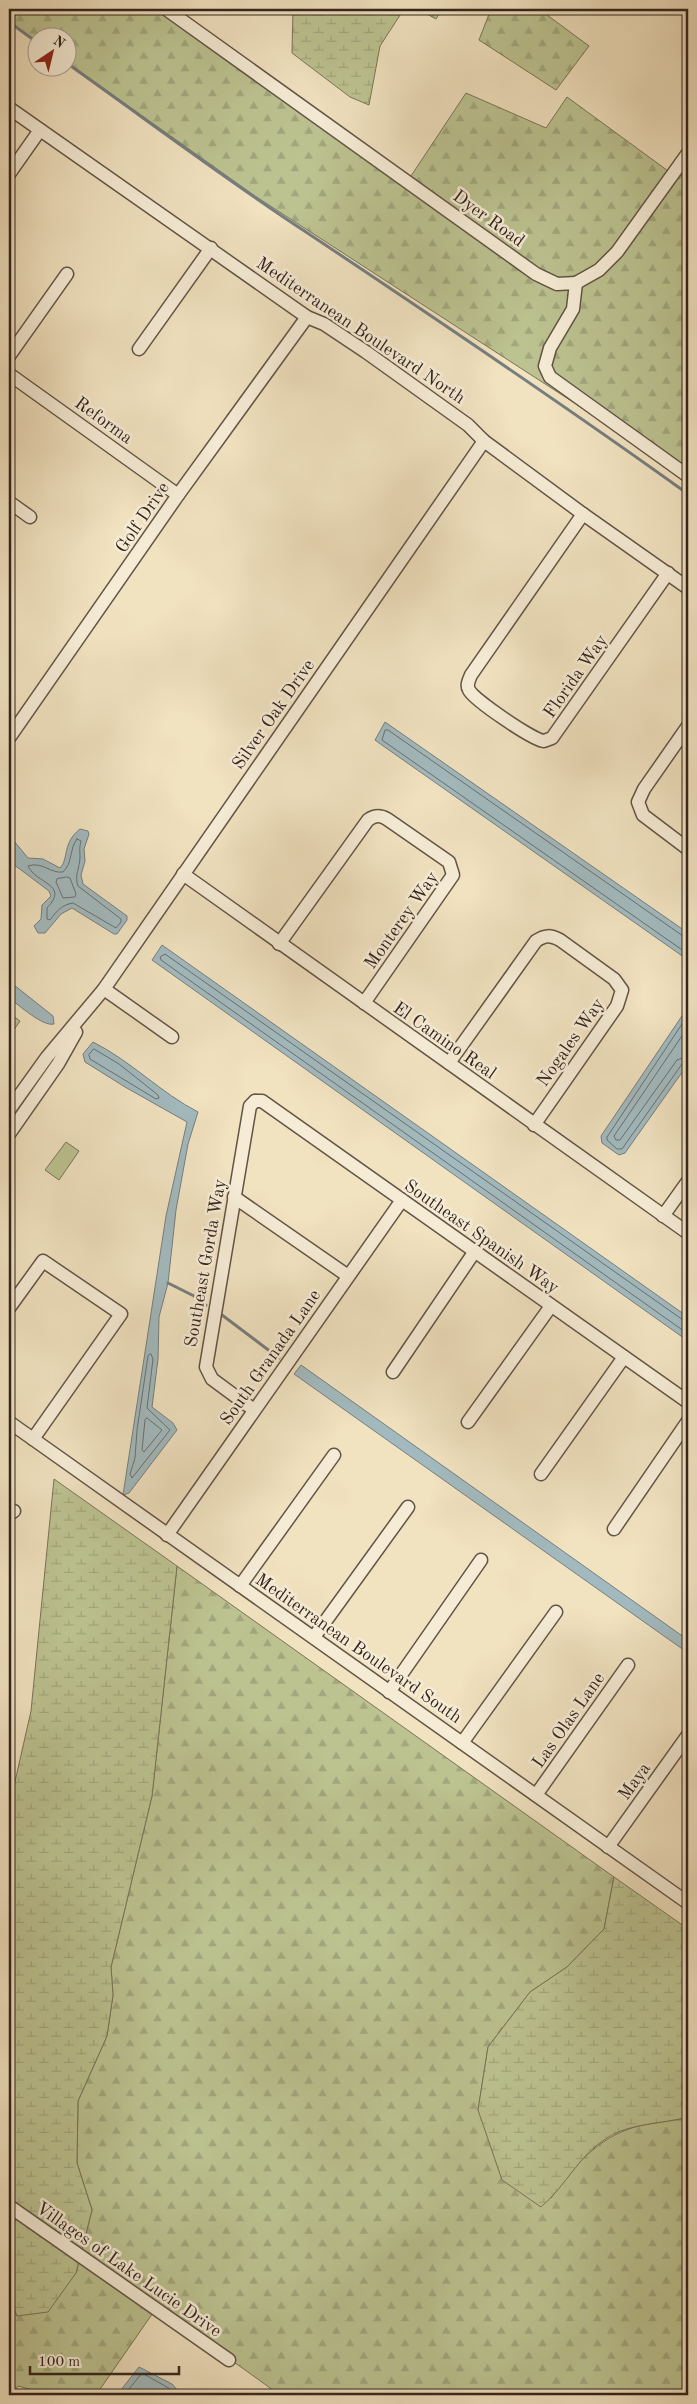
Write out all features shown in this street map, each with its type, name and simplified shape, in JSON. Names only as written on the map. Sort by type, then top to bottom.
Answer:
[{"type":"street","name":"Dyer Road","points":[[166,9],[536,274],[557,284],[576,283]]},
{"type":"street","name":"Mediterranean Boulevard North","points":[[9,108],[307,318],[324,324],[366,352],[468,425],[484,441],[583,514],[688,588]]},
{"type":"street","points":[[9,174],[40,130]]},
{"type":"street","points":[[688,153],[618,252],[599,270],[576,283],[573,310],[550,348],[544,366],[550,377],[688,476]]},
{"type":"street","points":[[140,349],[210,248]]},
{"type":"street","points":[[9,356],[67,274]]},
{"type":"street","name":"Golf Drive","points":[[9,738],[178,495],[307,318]]},
{"type":"street","name":"Reforma","points":[[9,374],[178,495]]},
{"type":"street","name":"Silver Oak Drive","points":[[9,1110],[47,1056],[90,1008],[104,989],[484,441]]},
{"type":"street","points":[[9,502],[30,518]]},
{"type":"street","name":"Florida Way","points":[[583,514],[471,675],[467,684],[468,690],[483,703],[530,736],[544,741],[552,738],[668,573]]},
{"type":"street","points":[[688,726],[644,789],[638,802],[643,815],[688,849]]},
{"type":"street","name":"Monterey Way","points":[[279,944],[360,830],[373,816],[387,819],[449,862],[453,875],[364,1003]]},
{"type":"street","name":"El Camino Real","points":[[183,874],[688,1233]]},
{"type":"street","name":"Nogales Way","points":[[449,1063],[536,941],[542,937],[551,936],[560,940],[619,984],[622,990],[617,1006],[534,1125]]},
{"type":"street","points":[[104,989],[172,1037]]},
{"type":"street","name":"Silver Oak Drive","points":[[9,1134],[58,1064],[90,1008]]},
{"type":"street","name":"Southeast Gorda Way","points":[[253,1096],[206,1367],[212,1379],[254,1410]]},
{"type":"street","name":"Southeast Spanish Way","points":[[253,1096],[262,1100],[688,1402]]},
{"type":"street","points":[[663,1216],[688,1180]]},
{"type":"street","points":[[234,1197],[348,1276]]},
{"type":"street","name":"South Granada Lane","points":[[167,1535],[402,1200]]},
{"type":"street","points":[[393,1372],[474,1251]]},
{"type":"street","points":[[9,1308],[43,1261],[121,1314],[33,1439]]},
{"type":"street","points":[[468,1422],[551,1306]]},
{"type":"street","points":[[541,1474],[624,1357]]},
{"type":"street","points":[[614,1529],[688,1421]]},
{"type":"street","name":"Mediterranean Boulevard South","points":[[9,1422],[688,1903]]},
{"type":"street","points":[[240,1586],[334,1455]]},
{"type":"street","points":[[314,1637],[408,1507]]},
{"type":"street","points":[[389,1692],[481,1560]]},
{"type":"street","points":[[462,1743],[556,1612]]},
{"type":"street","name":"Las Olas Lane","points":[[536,1795],[628,1665]]},
{"type":"street","name":"Maya","points":[[608,1848],[688,1735]]},
{"type":"street","name":"Villages of Lake Lucie Drive","points":[[9,2206],[230,2360]]},
{"type":"green space","points":[[9,9],[164,9],[409,179],[466,93],[546,128],[567,97],[679,179],[688,167],[688,481],[576,404],[255,196],[78,70],[78,28],[28,28],[28,36],[9,22]]},
{"type":"green space","points":[[293,9],[404,9],[380,46],[369,105],[350,97],[292,53]]},
{"type":"green space","points":[[418,9],[442,9],[436,19]]},
{"type":"green space","points":[[491,9],[539,9],[589,46],[556,90],[479,40]]},
{"type":"green space","points":[[9,1013],[20,1021],[9,1037]]},
{"type":"green space","points":[[66,1142],[79,1151],[59,1180],[45,1170]]},
{"type":"green space","points":[[54,1479],[177,1566],[152,1796],[111,1967],[113,1995],[107,2036],[78,2101],[77,2163],[92,2210],[76,2273],[48,2312],[17,2316],[9,2296],[11,2275],[9,2246],[15,2221],[9,2177],[9,1808],[31,1711]]},
{"type":"green space","points":[[177,1566],[614,1877],[604,1929],[567,1967],[530,1992],[488,2047],[478,2110],[551,2198],[577,2165],[609,2138],[635,2127],[688,2117],[688,2395],[280,2395],[157,2307],[96,2395],[52,2395],[18,2386],[12,2395],[9,2395],[9,2296],[17,2316],[76,2273],[92,2210],[77,2163],[78,2101],[107,2036],[113,1995],[111,1967],[152,1796]]},
{"type":"green space","points":[[614,1877],[688,1929],[688,2117],[626,2129],[607,2138],[588,2153],[558,2190],[541,2207],[502,2180],[478,2110],[488,2047],[530,1992],[567,1967],[604,1929]]},
{"type":"green space","points":[[9,2193],[12,2195],[15,2221],[10,2246],[11,2275],[9,2286]]},
{"type":"water","points":[[385,722],[688,933],[688,960],[375,740]]},
{"type":"water","points":[[80,829],[88,831],[89,834],[84,849],[85,861],[81,875],[83,884],[127,916],[127,920],[117,934],[114,934],[72,908],[61,914],[45,933],[38,933],[34,926],[41,919],[42,905],[51,896],[49,891],[9,861],[9,835],[28,858],[43,859],[60,868],[63,864],[68,845],[74,834]]},
{"type":"water","points":[[162,945],[688,1317],[688,1341],[152,960]]},
{"type":"water","points":[[9,981],[53,1016],[54,1024],[38,1019],[9,998]]},
{"type":"water","points":[[688,1007],[688,1064],[625,1153],[619,1155],[602,1143],[601,1136]]},
{"type":"water","points":[[93,1042],[120,1058],[171,1096],[198,1112],[188,1144],[176,1210],[168,1283],[159,1317],[158,1359],[152,1407],[173,1423],[177,1430],[129,1493],[123,1495],[166,1216],[187,1122],[85,1062],[83,1054]]},
{"type":"water","points":[[301,1365],[688,1640],[688,1653],[294,1374]]},
{"type":"water","points":[[139,2367],[172,2384],[179,2392],[152,2395],[117,2395]]},
{"type":"waterway","points":[[9,22],[28,36]]},
{"type":"waterway","points":[[78,71],[246,191],[594,427],[688,494]]},
{"type":"waterway","points":[[168,1283],[194,1296],[206,1305]]},
{"type":"waterway","points":[[222,1315],[279,1358]]}]
